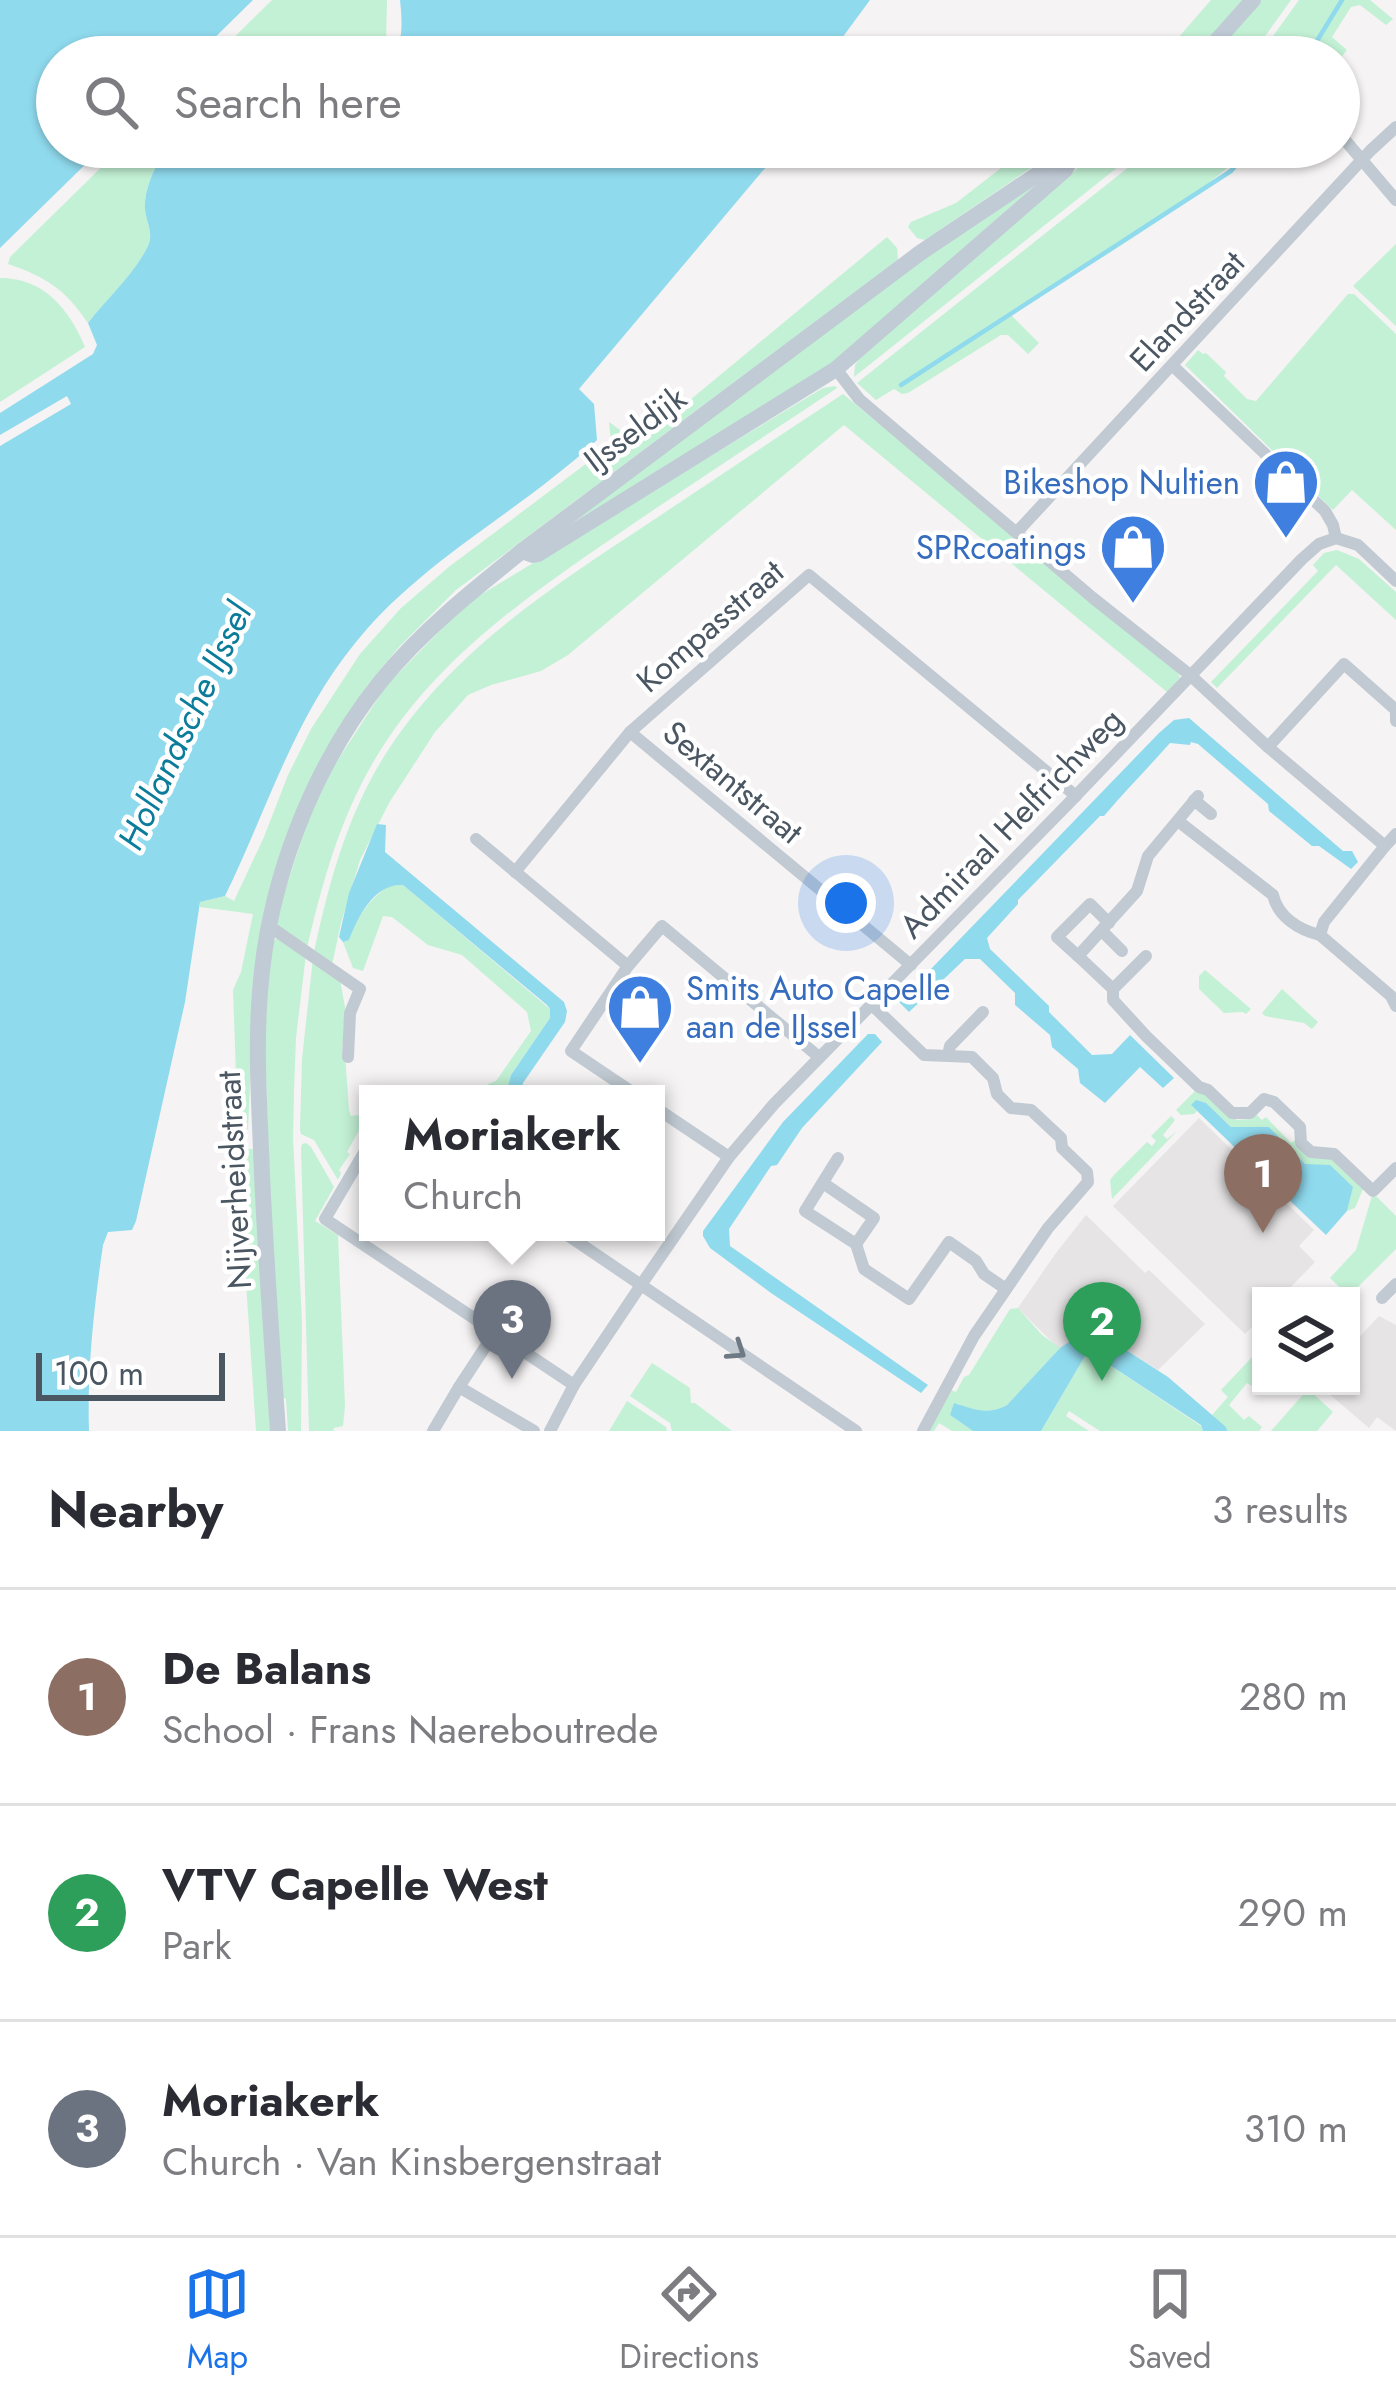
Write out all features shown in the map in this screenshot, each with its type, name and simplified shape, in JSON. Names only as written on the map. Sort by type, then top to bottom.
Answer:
[{"type":"street","points":[[1221,36],[1253,0]]},
{"type":"street","name":"Elandstraat","points":[[1360,162],[1396,127]]},
{"type":"street","points":[[1360,156],[1396,200]]},
{"type":"street","name":"IJsseldijk","points":[[299,826],[338,746],[383,678],[445,614],[920,253],[1046,168]]},
{"type":"street","points":[[522,551],[538,554],[836,369],[1066,168]]},
{"type":"street","name":"Elandstraat","points":[[1017,532],[1355,168]]},
{"type":"street","points":[[1174,366],[1324,511],[1336,538],[1358,545],[1396,581]]},
{"type":"street","points":[[836,369],[860,399],[1385,846]]},
{"type":"street","name":"Admiraal Helfrichweg","points":[[550,1431],[574,1384],[641,1285],[729,1157],[774,1104],[1302,559],[1319,544],[1336,538]]},
{"type":"street","name":"Kompasstraat","points":[[515,872],[630,732],[809,575],[1076,796]]},
{"type":"street","points":[[1268,747],[1344,664],[1396,710],[1396,721]]},
{"type":"street","name":"Sextantstraat","points":[[630,732],[911,965]]},
{"type":"street","points":[[1078,956],[1138,891],[1144,863],[1196,798],[1211,814]]},
{"type":"street","points":[[1178,820],[1273,895],[1276,908],[1300,929],[1320,935],[1391,996],[1396,1006]]},
{"type":"street","name":"Nijverheidstraat","points":[[278,1431],[258,1064],[260,988],[269,926],[299,826]]},
{"type":"street","points":[[1320,935],[1324,922],[1396,834]]},
{"type":"street","points":[[476,839],[628,966]]},
{"type":"street","points":[[1113,989],[1058,938],[1090,904],[1122,951]]},
{"type":"street","points":[[269,926],[360,988],[350,1013],[348,1057]]},
{"type":"street","points":[[621,1085],[571,1051],[628,966],[662,926],[819,1057]]},
{"type":"street","points":[[1146,956],[1113,989],[1113,1000],[1199,1087],[1232,1113],[1250,1113],[1264,1099],[1274,1102],[1300,1127],[1301,1143],[1311,1152],[1334,1154],[1373,1191],[1396,1168]]},
{"type":"street","points":[[872,1005],[922,1054],[972,1057],[993,1078],[997,1094],[1013,1109],[1035,1112],[1087,1172],[1088,1182],[1048,1228],[974,1336],[923,1431]]},
{"type":"street","points":[[949,1056],[950,1046],[983,1012]]},
{"type":"street","points":[[665,1114],[729,1157]]},
{"type":"street","points":[[838,1158],[805,1210],[856,1244],[864,1270],[909,1299],[949,1242],[1006,1288]]},
{"type":"street","points":[[359,1161],[325,1219],[574,1384]]},
{"type":"street","points":[[823,1183],[874,1217],[856,1244]]},
{"type":"street","points":[[576,1241],[856,1431]]},
{"type":"street","points":[[1382,1298],[1396,1284]]},
{"type":"street","points":[[433,1431],[494,1332]]},
{"type":"street","points":[[459,1387],[534,1431]]},
{"type":"shaded area","points":[[1199,1118],[1314,1230],[1299,1246],[1315,1262],[1291,1287],[1252,1287],[1252,1327],[1245,1334],[1113,1206]]},
{"type":"shaded area","points":[[1086,1215],[1205,1324],[1158,1370],[1109,1339],[1100,1328],[1078,1334],[1062,1349],[1018,1308]]},
{"type":"shaded area","points":[[1379,1316],[1396,1325],[1396,1431],[1377,1417],[1369,1428],[1330,1395],[1360,1395],[1360,1336]]},
{"type":"green space","points":[[272,0],[387,0],[386,36],[235,36]]},
{"type":"green space","points":[[1211,0],[1245,0],[1212,36],[1180,36]]},
{"type":"green space","points":[[1261,0],[1291,0],[1265,36],[1229,36]]},
{"type":"green space","points":[[1299,0],[1370,0],[1393,19],[1386,25],[1360,5],[1351,7],[1333,36],[1273,36]]},
{"type":"green space","points":[[101,168],[155,168],[146,193],[148,246],[88,323],[54,286],[8,264]]},
{"type":"green space","points":[[1001,168],[1031,168],[925,240],[908,227],[956,203]]},
{"type":"green space","points":[[1078,168],[1117,168],[854,377],[860,358]]},
{"type":"green space","points":[[1128,168],[1227,168],[1103,257],[1010,314],[1039,343],[1028,354],[1008,335],[1001,335],[908,393],[894,389],[876,400],[857,383]]},
{"type":"green space","points":[[1039,182],[826,369],[566,528],[875,291]]},
{"type":"green space","points":[[887,237],[897,248],[898,260],[456,590],[370,682],[342,725],[255,971],[248,1129],[238,1130],[233,990],[253,914],[200,907],[200,902],[225,896],[234,901],[311,729],[360,654],[401,608],[450,566],[607,448],[609,422],[638,443]]},
{"type":"green space","points":[[1396,244],[1396,326],[1353,286]]},
{"type":"green space","points":[[0,278],[30,283],[53,298],[85,347],[0,402]]},
{"type":"green space","points":[[1348,294],[1354,294],[1396,334],[1396,530],[1352,490],[1333,510],[1185,365],[1198,350],[1206,353],[1247,399],[1256,401]]},
{"type":"green space","points":[[835,386],[538,591],[442,672],[389,738],[356,795],[331,859],[307,948],[278,927],[282,899],[310,815],[334,766],[386,686],[467,603],[823,388]]},
{"type":"green space","points":[[843,394],[1177,669],[1180,678],[1167,692],[844,425],[568,655],[541,671],[468,695],[435,732],[389,803],[360,860],[332,965],[314,952],[333,875],[360,801],[385,755],[440,684],[541,597]]},
{"type":"green space","points":[[1337,550],[1359,559],[1396,592],[1396,620],[1336,565],[1217,688],[1211,682],[1318,571],[1313,565],[1324,553]]},
{"type":"green space","points":[[391,884],[403,885],[550,1009],[550,1018],[508,1085],[487,1085],[496,1081],[531,1031],[527,1012],[462,955],[428,945],[392,917],[383,916],[363,971],[353,968],[343,942],[349,940],[371,902]]},
{"type":"green space","points":[[276,939],[306,954],[296,1038],[293,1138],[302,1321],[301,1431],[288,1431],[286,1399],[280,1396],[272,1255],[264,1016]]},
{"type":"green space","points":[[313,958],[340,980],[349,1110],[351,1116],[359,1115],[359,1130],[338,1180],[314,1140],[301,1134],[302,1059]]},
{"type":"green space","points":[[1205,970],[1251,1009],[1246,1014],[1224,1013],[1199,989],[1199,976]]},
{"type":"green space","points":[[1282,989],[1318,1022],[1312,1029],[1262,1013]]},
{"type":"green space","points":[[1196,1090],[1237,1120],[1256,1114],[1262,1120],[1266,1117],[1306,1153],[1340,1165],[1363,1189],[1355,1208],[1347,1211],[1352,1187],[1305,1164],[1269,1127],[1231,1127],[1206,1103],[1191,1105],[1197,1111],[1194,1114],[1181,1115],[1176,1110]]},
{"type":"green space","points":[[1171,1116],[1175,1120],[1163,1135],[1167,1139],[1177,1131],[1112,1199],[1110,1180],[1147,1142],[1152,1146],[1156,1141],[1151,1136]]},
{"type":"green space","points":[[306,1143],[334,1187],[315,1221],[338,1235],[345,1406],[343,1426],[333,1431],[309,1431],[301,1148]]},
{"type":"green space","points":[[237,1149],[258,1150],[273,1431],[256,1431]]},
{"type":"green space","points":[[1372,1196],[1377,1197],[1396,1216],[1396,1249],[1358,1287],[1340,1287],[1330,1278],[1356,1250]]},
{"type":"green space","points":[[1018,1308],[1060,1348],[1007,1405],[982,1412],[958,1404],[950,1415],[973,1431],[952,1431],[939,1423],[929,1431],[951,1390],[956,1392],[969,1375],[1010,1309]]},
{"type":"green space","points":[[1093,1354],[1203,1431],[1100,1431],[1069,1411],[1066,1416],[1089,1431],[1041,1431],[1085,1356]]},
{"type":"green space","points":[[1252,1357],[1252,1386],[1247,1383],[1229,1405],[1244,1420],[1249,1416],[1262,1427],[1259,1431],[1227,1431],[1212,1415],[1228,1397],[1221,1390]]},
{"type":"green space","points":[[652,1363],[690,1388],[691,1403],[732,1431],[672,1431],[670,1423],[630,1396]]},
{"type":"green space","points":[[1303,1395],[1315,1395],[1333,1412],[1317,1431],[1271,1431]]},
{"type":"green space","points":[[627,1401],[666,1427],[667,1431],[609,1431]]},
{"type":"water","points":[[0,0],[253,0],[216,36],[36,36],[36,168],[82,168],[0,248]]},
{"type":"water","points":[[400,0],[870,0],[843,36],[401,36]]},
{"type":"water","name":"Hollandsche IJssel","points":[[155,168],[765,168],[579,389],[594,404],[597,440],[382,612],[315,701],[225,896],[200,902],[185,1002],[136,1221],[132,1230],[108,1232],[103,1245],[92,1338],[89,1431],[0,1431],[0,446],[71,404],[67,396],[0,435],[0,413],[93,354],[97,345],[88,323],[148,246],[146,193]]},
{"type":"water","points":[[1189,718],[1343,851],[1352,851],[1358,862],[1351,869],[1312,846],[1198,744],[1170,743],[987,938],[990,949],[1092,1055],[1112,1054],[1130,1035],[1174,1078],[1163,1088],[1140,1067],[1105,1103],[1080,1083],[1078,1069],[1052,1047],[1050,1035],[1015,1005],[1015,993],[980,959],[965,959],[909,1012],[899,1002],[1159,733],[1174,720]]},
{"type":"water","points":[[377,824],[386,825],[385,852],[564,1002],[565,1022],[523,1085],[508,1085],[550,1018],[547,1005],[403,885],[376,895],[349,940],[343,942],[339,937],[349,893]]},
{"type":"water","points":[[868,1034],[882,1042],[802,1128],[777,1165],[771,1166],[729,1229],[730,1246],[928,1385],[921,1393],[771,1293],[710,1248],[703,1236],[783,1122]]},
{"type":"water","points":[[1196,1100],[1206,1103],[1231,1127],[1269,1127],[1305,1164],[1330,1165],[1353,1187],[1347,1211],[1326,1235],[1283,1194],[1284,1188],[1191,1105]]},
{"type":"water","points":[[1090,1328],[1101,1328],[1109,1339],[1168,1377],[1227,1431],[1203,1431],[1201,1425],[1093,1354],[1085,1356],[1041,1431],[973,1431],[950,1415],[954,1403],[986,1411],[1007,1405],[1060,1348]]},
{"type":"waterway","points":[[1320,36],[1342,0]]},
{"type":"waterway","points":[[901,385],[1234,168]]},
{"type":"place","name":"Bikeshop Nultien","points":[[1286,541]]},
{"type":"place","name":"SPRcoatings","points":[[1133,606]]},
{"type":"place","name":"Smits Auto Capelle aan de IJssel","points":[[640,1066]]},
{"type":"place","name":"De Balans","points":[[1263,1233]]},
{"type":"place","name":"Moriakerk","points":[[512,1379]]},
{"type":"place","name":"VTV Capelle West","points":[[1102,1381]]}]
